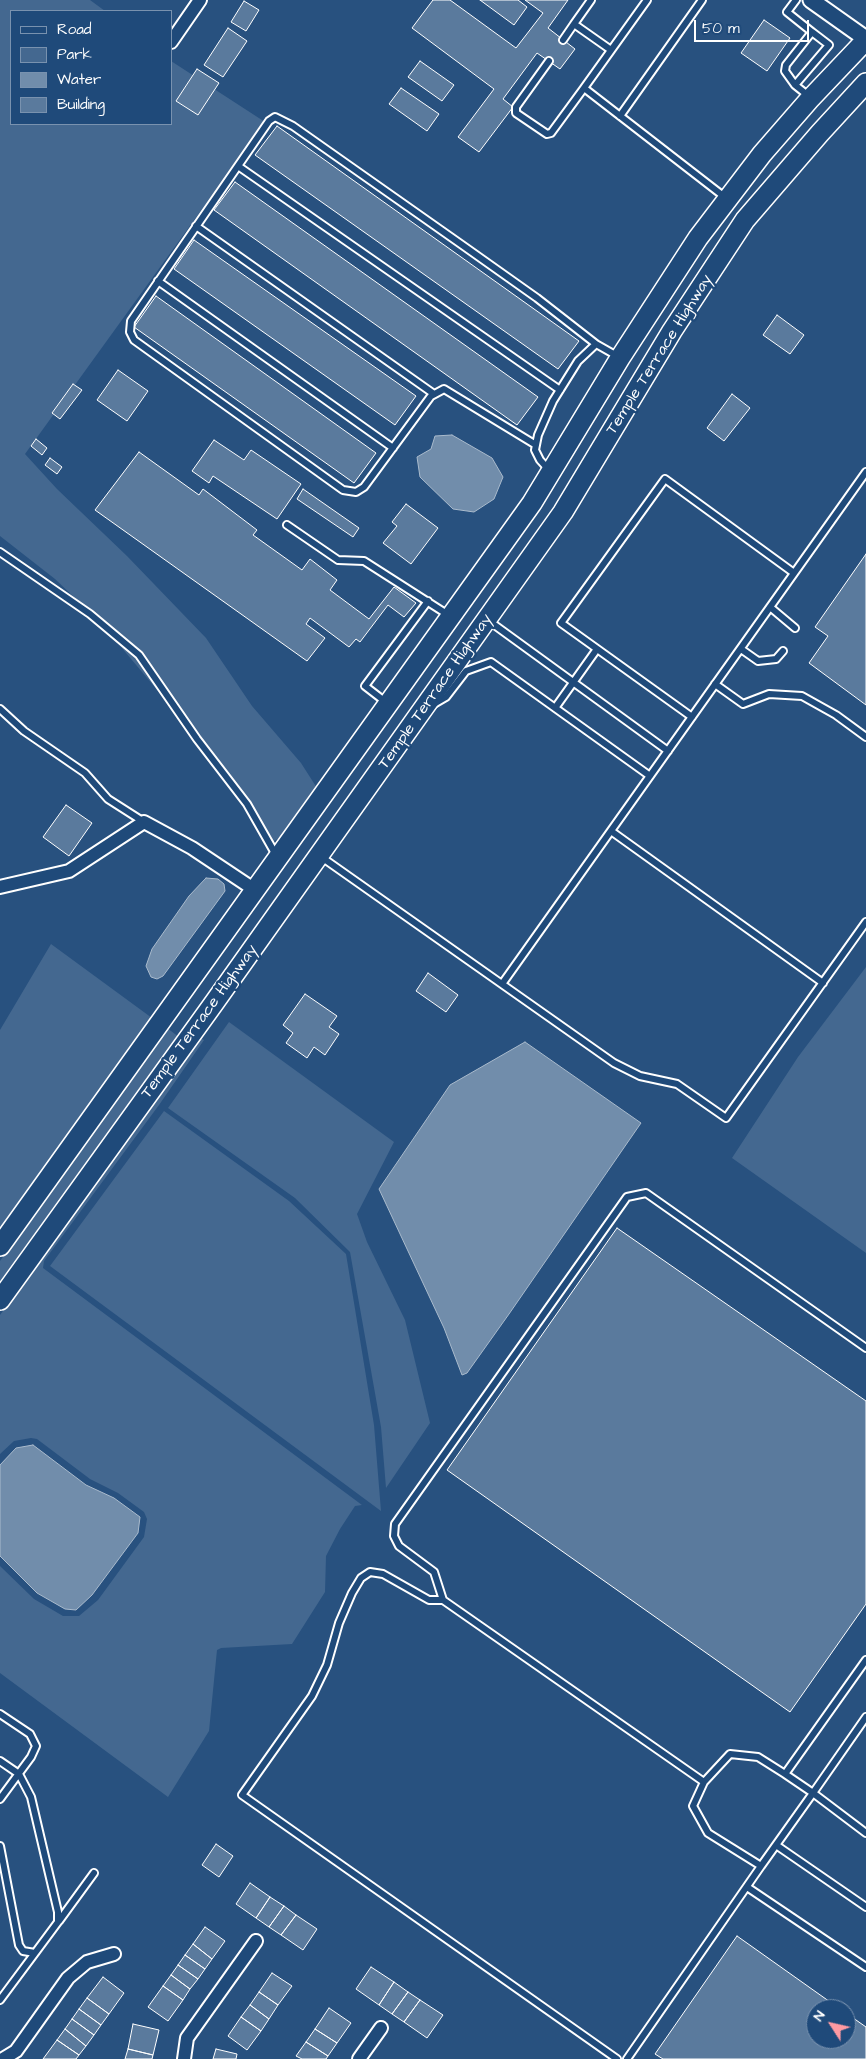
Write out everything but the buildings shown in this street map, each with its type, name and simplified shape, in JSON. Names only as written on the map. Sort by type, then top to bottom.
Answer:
[{"type":"main road","name":"Temple Terrace Highway","points":[[0,1246],[532,503],[620,358],[698,238],[762,154],[866,39]]},
{"type":"main road","name":"Temple Terrace Highway","points":[[0,1300],[191,1036],[563,512],[672,331],[746,220],[820,133],[866,83]]},
{"type":"main road","points":[[164,1017],[191,1036]]},
{"type":"street","points":[[172,41],[200,0]]},
{"type":"street","points":[[811,0],[866,39]]},
{"type":"street","points":[[0,887],[69,871],[144,822],[192,848],[255,890]]},
{"type":"street","points":[[184,2059],[188,2038],[256,1942]]},
{"type":"street","points":[[3,2059],[16,2051],[68,1978],[87,1962],[114,1954]]},
{"type":"street","points":[[359,2059],[381,2028]]},
{"type":"lane","points":[[563,40],[591,0]]},
{"type":"lane","points":[[549,61],[516,107],[516,113],[547,134],[551,133],[647,0]]},
{"type":"lane","points":[[620,116],[702,0]]},
{"type":"lane","points":[[795,85],[829,45],[787,12],[796,0]]},
{"type":"lane","points":[[574,24],[611,50]]},
{"type":"lane","points":[[811,98],[795,85],[785,71],[786,65],[812,32]]},
{"type":"lane","points":[[584,88],[727,198]]},
{"type":"lane","points":[[536,445],[444,389],[431,396],[364,487],[356,492],[343,490],[134,340],[130,332],[131,321],[269,121],[275,118],[293,126],[529,292],[596,344],[620,358]]},
{"type":"lane","points":[[238,166],[560,390]]},
{"type":"lane","points":[[196,226],[434,394]]},
{"type":"lane","points":[[158,281],[393,448]]},
{"type":"lane","points":[[551,471],[540,460],[535,450],[542,426],[560,390],[578,361],[596,344]]},
{"type":"lane","points":[[502,984],[866,472]]},
{"type":"lane","points":[[692,717],[561,623],[665,479],[794,573]]},
{"type":"lane","points":[[287,524],[338,560],[364,560],[451,616]]},
{"type":"lane","points":[[0,552],[90,614],[139,655],[197,739],[247,804],[278,858]]},
{"type":"lane","points":[[388,704],[365,686],[428,601]]},
{"type":"lane","points":[[770,607],[796,628]]},
{"type":"lane","points":[[487,620],[668,751]]},
{"type":"lane","points":[[740,648],[758,661],[776,660],[784,651]]},
{"type":"lane","points":[[556,708],[597,649]]},
{"type":"lane","points":[[422,711],[446,697],[466,671],[491,662],[650,776]]},
{"type":"lane","points":[[715,684],[743,704],[769,694],[802,696],[836,715],[866,737]]},
{"type":"lane","points":[[0,709],[24,731],[85,773],[108,799],[144,822]]},
{"type":"lane","points":[[611,831],[823,983]]},
{"type":"lane","points":[[319,855],[614,1063],[640,1076],[677,1084],[726,1118],[866,922]]},
{"type":"lane","points":[[443,1600],[434,1572],[399,1546],[394,1536],[395,1524],[627,1198],[646,1193],[866,1348]]},
{"type":"lane","points":[[616,2059],[242,1795],[312,1696],[328,1664],[339,1623],[352,1593],[361,1578],[370,1572],[382,1574],[429,1600],[443,1600],[704,1782]]},
{"type":"lane","points":[[785,1774],[866,1660]]},
{"type":"lane","points":[[0,1714],[30,1734],[36,1746],[31,1757],[0,1799]]},
{"type":"lane","points":[[627,2059],[866,1717]]},
{"type":"lane","points":[[761,1866],[708,1833],[693,1806],[704,1782],[730,1754],[758,1757],[813,1793],[866,1833]]},
{"type":"lane","points":[[0,1761],[19,1774],[31,1797],[58,1912],[58,1922]]},
{"type":"lane","points":[[776,1845],[866,1907]]},
{"type":"lane","points":[[0,1846],[18,1945],[23,1951],[35,1952]]},
{"type":"lane","points":[[0,2000],[94,1873]]},
{"type":"lane","points":[[747,1887],[866,1967]]},
{"type":"green space","points":[[0,0],[90,0],[104,10],[10,10],[10,125],[172,125],[172,62],[265,122],[25,454],[57,489],[127,556],[206,638],[252,706],[301,763],[317,788],[283,836],[270,843],[174,710],[100,622],[55,579],[0,536]]},
{"type":"green space","points":[[51,944],[152,1018],[0,1231],[0,1030]]},
{"type":"green space","points":[[866,967],[866,1253],[732,1158],[798,1057]]},
{"type":"green space","points":[[229,1022],[394,1142],[357,1214],[367,1242],[405,1320],[430,1423],[386,1488],[381,1427],[350,1252],[295,1198],[168,1108]]},
{"type":"green space","points":[[167,1028],[179,1037],[0,1285],[0,1261]]},
{"type":"green space","points":[[200,1038],[204,1040],[159,1105],[44,1261],[43,1268],[362,1505],[355,1506],[326,1556],[325,1592],[292,1644],[221,1648],[217,1650],[209,1731],[168,1797],[0,1673],[0,1566],[34,1599],[63,1616],[79,1616],[98,1600],[144,1537],[147,1519],[144,1512],[118,1493],[90,1479],[37,1439],[31,1438],[14,1441],[0,1454],[0,1315]]},
{"type":"green space","points":[[164,1111],[289,1201],[346,1254],[374,1425],[381,1511],[50,1266]]},
{"type":"water","points":[[452,435],[492,458],[503,477],[494,499],[474,512],[453,509],[420,477],[417,457],[431,449],[435,436]]},
{"type":"water","points":[[206,878],[218,879],[224,884],[225,891],[163,976],[157,979],[151,977],[146,966],[152,949],[189,896]]},
{"type":"water","points":[[525,1042],[641,1123],[509,1314],[467,1373],[462,1375],[444,1328],[379,1189],[450,1085]]},
{"type":"water","points":[[33,1445],[86,1485],[114,1498],[140,1517],[138,1533],[92,1595],[76,1610],[65,1609],[37,1593],[0,1556],[0,1465],[16,1448]]}]
